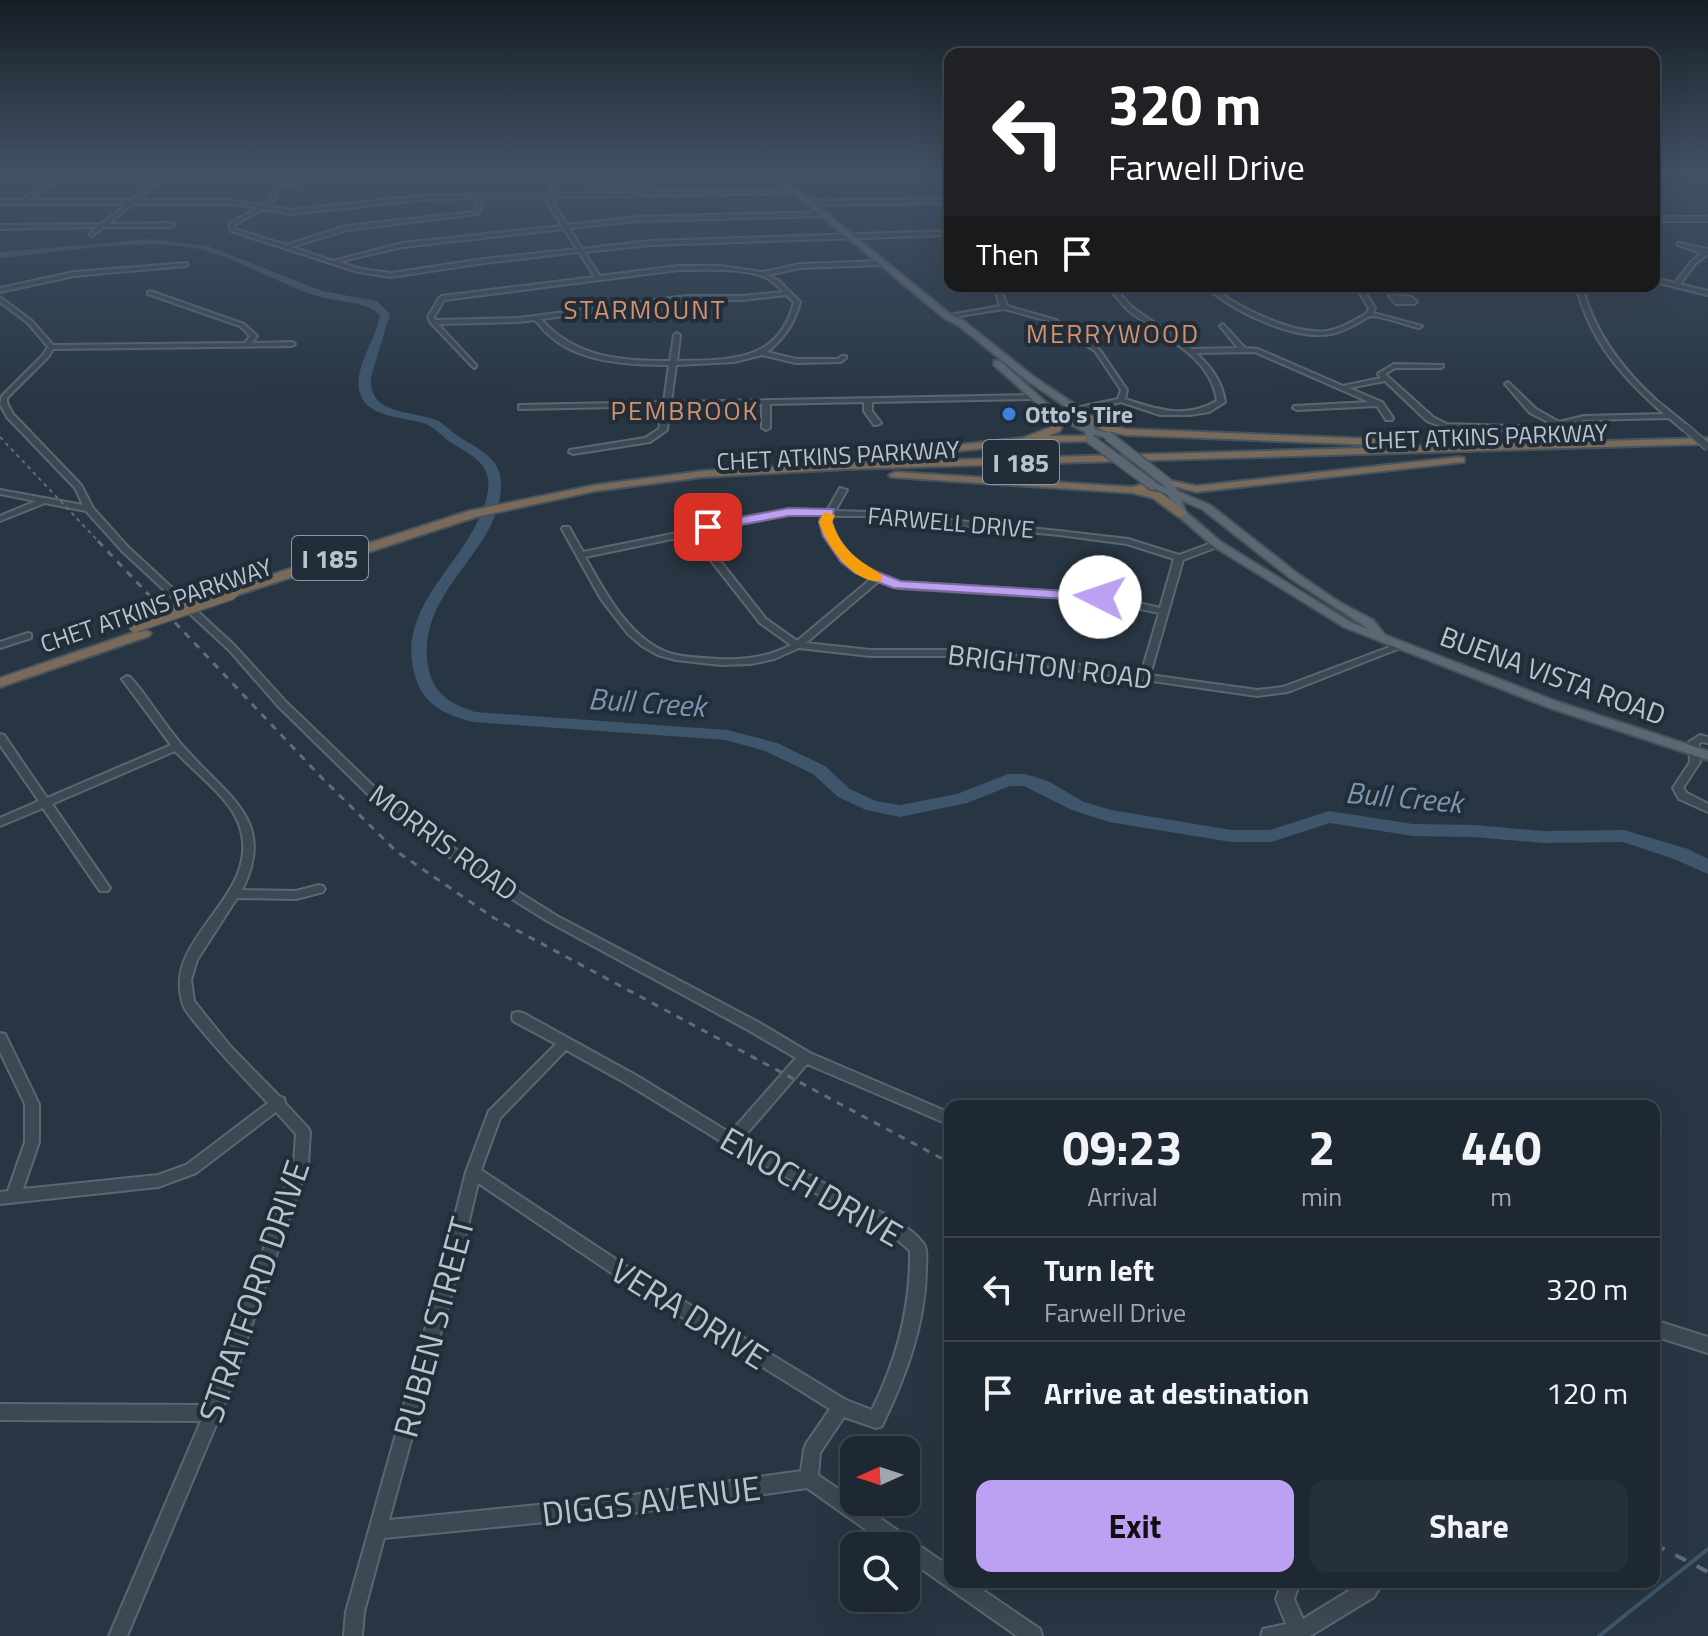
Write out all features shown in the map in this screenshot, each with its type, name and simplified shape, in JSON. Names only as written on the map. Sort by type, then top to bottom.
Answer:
[{"type":"highway","points":[[1025,441],[1056,429],[1058,424],[1046,409]]},
{"type":"highway","points":[[1089,418],[1108,429],[1127,432],[1508,448]]},
{"type":"highway","points":[[537,502],[698,469],[901,454],[1090,435]]},
{"type":"highway","name":"CHET ATKINS PARKWAY","points":[[0,683],[140,629],[473,514],[645,481],[763,470],[1708,441]]},
{"type":"highway","name":"CHET ATKINS PARKWAY","points":[[426,531],[537,502],[716,482],[877,474],[1708,448]]},
{"type":"highway","points":[[1168,483],[1196,489],[1415,463],[1529,456]]},
{"type":"highway","points":[[877,474],[1132,490],[1157,495],[1181,513]]},
{"type":"highway","points":[[1132,490],[1152,485]]},
{"type":"highway","name":"CHET ATKINS PARKWAY","points":[[0,672],[140,629]]},
{"type":"main road","name":"BUENA VISTA ROAD","points":[[864,249],[1031,379],[1089,418]]},
{"type":"main road","name":"BUENA VISTA ROAD","points":[[950,318],[952,326],[1046,409],[1090,435],[1152,485],[1206,507],[1294,576],[1335,604],[1369,622],[1384,637]]},
{"type":"main road","points":[[1089,418],[1090,435]]},
{"type":"main road","name":"BUENA VISTA ROAD","points":[[1090,435],[1108,436],[1168,483],[1181,513],[1217,544],[1348,625],[1529,695],[1702,753]]},
{"type":"street","points":[[294,249],[375,275],[588,249]]},
{"type":"street","points":[[336,261],[384,249]]},
{"type":"street","points":[[581,250],[597,276]]},
{"type":"street","points":[[1677,284],[1693,263],[1707,252]]},
{"type":"street","points":[[474,366],[433,322],[431,317],[442,298],[678,268],[721,268],[763,274],[800,266],[880,263]]},
{"type":"street","points":[[1693,263],[1708,266]]},
{"type":"street","points":[[0,290],[74,274],[185,264]]},
{"type":"street","points":[[537,318],[558,341],[588,352],[635,362],[737,360],[762,353],[775,343],[795,311],[797,302],[763,274]]},
{"type":"street","points":[[1660,281],[1708,293]]},
{"type":"street","points":[[999,292],[1004,307]]},
{"type":"street","points":[[1078,410],[1121,400],[1148,411],[1170,414],[1217,406],[1221,402],[1221,390],[1192,351],[1133,310],[1115,292]]},
{"type":"street","points":[[1214,292],[1260,316],[1321,334],[1350,325],[1370,314],[1419,326]]},
{"type":"street","points":[[1362,292],[1372,308],[1370,314]]},
{"type":"street","points":[[1581,292],[1591,323],[1631,378],[1708,448]]},
{"type":"street","points":[[150,293],[242,325],[254,336],[247,345]]},
{"type":"street","points":[[433,322],[537,318],[686,298],[742,298],[786,293]]},
{"type":"street","points":[[1368,301],[1392,296]]},
{"type":"street","points":[[0,299],[30,322],[51,347],[292,344]]},
{"type":"street","points":[[950,318],[1004,307],[1054,321],[1097,350],[1124,390],[1121,400]]},
{"type":"street","points":[[1223,326],[1242,349]]},
{"type":"street","points":[[573,452],[655,437],[663,430],[677,335]]},
{"type":"street","name":"MORRIS ROAD","points":[[51,347],[46,356],[4,397],[3,403],[10,415],[78,487],[89,509],[125,549],[232,648],[282,704],[389,808],[489,879],[553,919],[805,1057],[944,1116]]},
{"type":"street","points":[[1192,351],[1256,350],[1379,404],[1389,418]]},
{"type":"street","points":[[762,353],[796,361],[839,361],[844,357]]},
{"type":"street","points":[[1441,366],[1394,366],[1381,374],[1430,419],[1446,426],[1541,429],[1584,418],[1671,416]]},
{"type":"street","points":[[1344,387],[1384,379]]},
{"type":"street","points":[[1508,384],[1533,411],[1559,425]]},
{"type":"street","points":[[522,407],[1034,397]]},
{"type":"street","points":[[868,400],[868,411],[877,423]]},
{"type":"street","points":[[766,402],[766,428]]},
{"type":"street","points":[[1297,408],[1379,404]]},
{"type":"street","points":[[843,490],[825,522],[846,559],[877,578],[898,585],[1100,597],[1161,611]]},
{"type":"street","points":[[0,492],[89,509]]},
{"type":"street","points":[[0,519],[44,501]]},
{"type":"street","name":"FARWELL DRIVE","points":[[581,555],[789,512],[829,512],[1087,536],[1128,542],[1179,558]]},
{"type":"street","points":[[566,529],[610,603],[640,641],[680,659],[727,662],[768,657],[797,645],[877,578]]},
{"type":"street","name":"BRIGHTON ROAD","points":[[691,530],[763,621],[797,645],[870,653],[977,653],[1245,692],[1285,690],[1403,645]]},
{"type":"street","points":[[1145,676],[1158,637],[1161,611],[1179,558],[1217,544]]},
{"type":"street","points":[[0,645],[28,636]]},
{"type":"street","name":"STRATFORD DRIVE","points":[[118,1636],[213,1413],[301,1164],[303,1132],[279,1102],[221,1049],[187,999],[187,964],[236,894],[247,864],[249,843],[245,823],[177,746],[156,713],[127,679]]},
{"type":"street","points":[[0,737],[104,888]]},
{"type":"street","points":[[1708,740],[1700,738],[1694,742],[1702,753],[1678,788],[1683,796],[1708,808]]},
{"type":"street","points":[[0,822],[177,746]]},
{"type":"street","points":[[236,894],[296,895],[319,889]]},
{"type":"street","name":"ENOCH DRIVE","points":[[518,1017],[563,1045],[634,1081],[732,1141],[895,1228],[918,1248],[919,1283],[911,1334],[876,1420],[841,1407]]},
{"type":"street","points":[[0,1038],[32,1104],[32,1142],[6,1197]]},
{"type":"street","name":"RUBEN STREET","points":[[353,1636],[355,1612],[446,1284],[473,1172],[494,1115],[563,1045]]},
{"type":"street","points":[[732,1141],[805,1057]]},
{"type":"street","points":[[6,1197],[158,1181],[191,1169],[279,1102]]},
{"type":"street","name":"VERA DRIVE","points":[[473,1172],[621,1271],[841,1407]]},
{"type":"street","points":[[1660,1330],[1708,1345]]},
{"type":"street","points":[[841,1407],[812,1450],[809,1479],[884,1532]]},
{"type":"street","points":[[0,1412],[213,1413]]},
{"type":"street","name":"DIGGS AVENUE","points":[[377,1530],[626,1505],[809,1479]]},
{"type":"street","points":[[920,1557],[944,1574]]},
{"type":"street","points":[[964,1588],[1033,1636]]},
{"type":"street","points":[[1289,1588],[1285,1599],[1300,1634]]},
{"type":"street","points":[[1270,1636],[1300,1634],[1370,1588]]},
{"type":"waterway","name":"Bull Creek","points":[[0,255],[65,249]]},
{"type":"waterway","name":"Bull Creek","points":[[208,249],[320,294],[373,303],[385,314],[365,377],[366,395],[378,408],[435,424],[479,454],[494,473],[494,493],[487,516],[434,597],[418,641],[424,681],[435,699],[447,707],[473,717],[727,735],[771,747],[819,770],[844,793],[872,806],[900,811],[961,799],[1008,780],[1025,780],[1042,785],[1078,806],[1109,816],[1231,836],[1271,836],[1329,817],[1413,830],[1543,837],[1624,836],[1681,854],[1708,867]]},
{"type":"waterway","points":[[1660,1587],[1708,1549]]},
{"type":"waterway","points":[[1599,1636],[1659,1588]]},
{"type":"railway","points":[[0,437],[100,543]]},
{"type":"railway","points":[[98,541],[321,777],[396,851],[494,918],[944,1160]]},
{"type":"railway","points":[[1660,1547],[1708,1572]]},
{"type":"slow traffic","points":[[828,515],[825,522],[830,536],[846,559],[877,578]]},
{"type":"place","name":"Otto's Tire","points":[[1009,414]]},
{"type":"district","name":"STARMOUNT","points":[[645,309]]},
{"type":"district","name":"MERRYWOOD","points":[[1113,333]]},
{"type":"district","name":"PEMBROOK","points":[[685,410]]},
{"type":"route","points":[[708,527],[789,512],[829,512],[825,522],[830,536],[846,559],[860,570],[898,585],[1100,597]]}]
